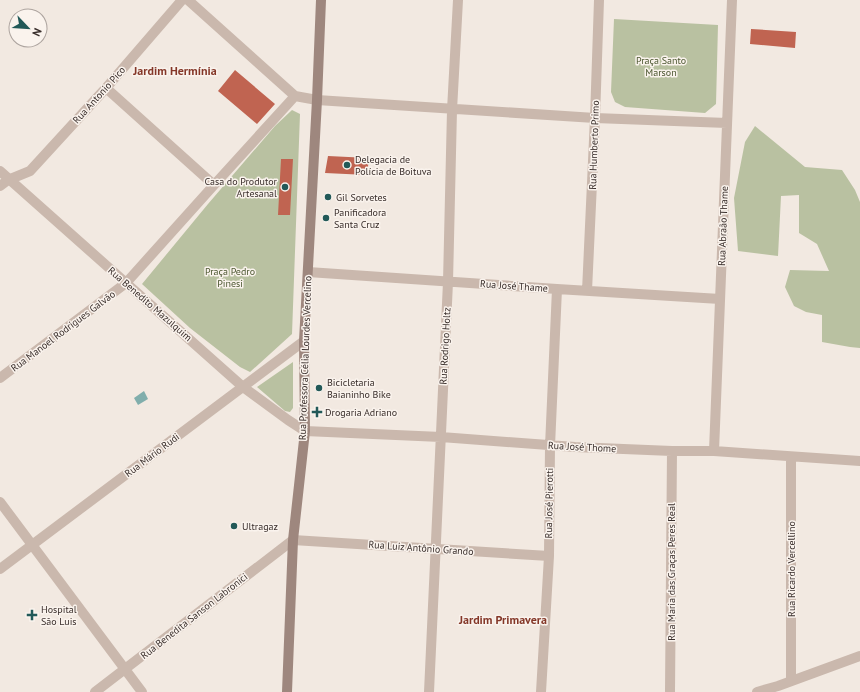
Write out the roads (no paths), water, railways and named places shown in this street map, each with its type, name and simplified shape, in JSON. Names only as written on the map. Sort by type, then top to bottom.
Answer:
[{"type":"main road","name":"Rua Professora Célia Lourdes Vercelino","points":[[287,692],[293,540],[304,431],[304,341],[321,0]]},
{"type":"street","name":"Rua Antonio Pico","points":[[0,186],[8,180],[30,171],[106,88],[182,0]]},
{"type":"street","points":[[188,0],[295,96],[317,100],[452,110],[595,118],[727,123]]},
{"type":"street","name":"Rua Rodrigo Holtz","points":[[429,692],[448,282],[452,110],[458,0]]},
{"type":"street","name":"Rua Humberto Primo","points":[[587,291],[599,0]]},
{"type":"street","name":"Rua Abraão Thame","points":[[714,451],[732,0]]},
{"type":"street","points":[[106,88],[214,185]]},
{"type":"street","points":[[126,283],[295,96]]},
{"type":"street","name":"Rua Benedito Mazulquim","points":[[0,171],[8,180],[243,387],[304,431]]},
{"type":"street","name":"Rua José Thame","points":[[308,272],[720,299]]},
{"type":"street","name":"Rua Manoel Rodrigues Galvão","points":[[0,378],[126,283]]},
{"type":"street","name":"Rua José Pierotti","points":[[541,692],[549,556],[550,446],[557,289]]},
{"type":"street","name":"Rua Mário Rudi","points":[[0,569],[304,341]]},
{"type":"street","name":"Rua José Thome","points":[[304,431],[441,437],[550,446],[672,451],[714,451],[860,461]]},
{"type":"street","name":"Rua Maria das Graças Peres Real","points":[[670,692],[672,451]]},
{"type":"street","name":"Rua Ricardo Vercellino","points":[[791,457],[791,681]]},
{"type":"street","points":[[0,502],[142,692]]},
{"type":"street","name":"Rua Luiz Antônio Grando","points":[[293,540],[549,556]]},
{"type":"street","name":"Rua Benedita Sanson Labronici","points":[[95,692],[293,540]]},
{"type":"street","points":[[757,692],[774,690],[791,681],[860,656]]},
{"type":"water","points":[[144,391],[148,399],[138,405],[134,398]]},
{"type":"place","name":"Delegacia de Polícia de Boituva","points":[[347,165]]},
{"type":"place","name":"Casa do Produtor Artesanal","points":[[285,187]]},
{"type":"place","name":"Gil Sorvetes","points":[[328,197]]},
{"type":"place","name":"Panificadora Santa Cruz","points":[[326,218]]},
{"type":"place","name":"Bicicletaria Baianinho Bike","points":[[319,388]]},
{"type":"place","name":"Drogaria Adriano","points":[[317,412]]},
{"type":"place","name":"Ultragaz","points":[[234,526]]},
{"type":"place","name":"Hospital São Luis","points":[[32,615]]},
{"type":"district","name":"Jardim Hermínia","points":[[175,70]]},
{"type":"district","name":"Jardim Primavera","points":[[503,619]]},
{"type":"park label","name":"Praça Santo Marson","points":[[661,66]]},
{"type":"park label","name":"Praça Pedro Pinesi","points":[[230,276]]}]
